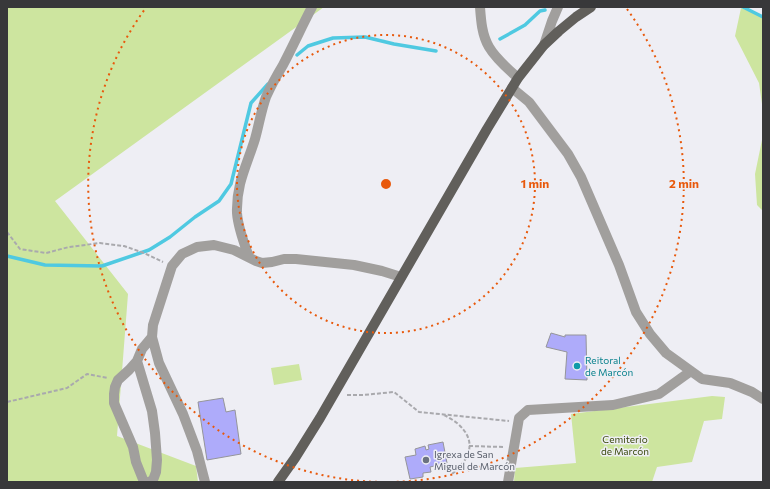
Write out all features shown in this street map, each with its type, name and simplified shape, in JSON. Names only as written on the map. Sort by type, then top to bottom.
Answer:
[{"type":"main road","points":[[278,482],[320,418],[518,78],[544,45],[576,17],[591,7]]},
{"type":"street","points":[[249,258],[237,214],[238,197],[243,171],[255,139],[266,97],[312,7]]},
{"type":"street","points":[[480,7],[482,28],[489,48],[518,78]]},
{"type":"street","points":[[544,45],[558,7]]},
{"type":"street","points":[[512,88],[529,102],[568,154],[581,177],[619,265],[636,312],[650,334],[666,353],[702,379],[730,383],[752,392],[763,399]]},
{"type":"street","points":[[205,482],[197,451],[183,414],[159,363],[152,337],[153,325],[172,266],[182,254],[197,247],[214,245],[234,250],[262,263],[296,258],[354,265],[401,277]]},
{"type":"street","points":[[144,482],[136,462],[133,447],[114,403],[114,394],[118,380],[137,361],[142,349],[152,337]]},
{"type":"street","points":[[137,361],[152,411],[155,433],[157,460],[156,472],[153,480],[149,482]]},
{"type":"street","points":[[508,482],[518,418],[528,410],[613,404],[659,394],[691,371]]},
{"type":"path","points":[[7,232],[20,249],[46,253],[69,247],[100,243],[124,246],[144,253],[172,266]]},
{"type":"path","points":[[7,402],[67,388],[87,374],[118,380]]},
{"type":"path","points":[[344,395],[394,392],[419,412],[518,422]]},
{"type":"path","points":[[442,414],[457,423],[464,430],[469,439],[470,450],[466,459],[452,474]]},
{"type":"path","points":[[469,446],[514,447]]},
{"type":"green space","points":[[7,7],[324,7],[55,201],[128,294],[117,436],[196,466],[198,482],[7,482]]},
{"type":"green space","points":[[741,8],[763,16],[763,111],[759,83],[735,36]]},
{"type":"green space","points":[[763,135],[763,211],[757,205],[755,174]]},
{"type":"green space","points":[[299,364],[302,380],[274,385],[271,368]]},
{"type":"green space","name":"Cemiterio de Marcón","points":[[712,396],[725,397],[722,419],[704,421],[692,462],[657,467],[652,482],[514,482],[515,468],[576,463],[571,414]]},
{"type":"building","name":"Reitoral de Marcón","points":[[551,333],[565,337],[565,335],[586,335],[587,380],[565,379],[567,352],[546,347]]},
{"type":"building","points":[[223,398],[226,412],[235,410],[241,454],[207,460],[198,402]]},
{"type":"building","name":"Igrexa de San Miguel de Marcón","points":[[443,442],[447,463],[430,467],[431,472],[423,473],[423,477],[410,479],[405,457],[416,455],[415,449],[425,446],[426,450],[429,449],[428,445]]},
{"type":"waterway","points":[[743,7],[763,17]]},
{"type":"waterway","points":[[500,39],[525,25],[540,11],[545,10]]},
{"type":"waterway","points":[[297,55],[308,46],[333,38],[365,37],[394,44],[436,51]]},
{"type":"waterway","points":[[7,256],[45,265],[102,266],[149,250],[170,237],[195,217],[219,201],[231,184],[251,103],[268,84]]},
{"type":"place","name":"Reitoral de Marcón","points":[[577,366]]},
{"type":"place","name":"Igrexa de San Miguel de Marcón","points":[[426,460]]}]
